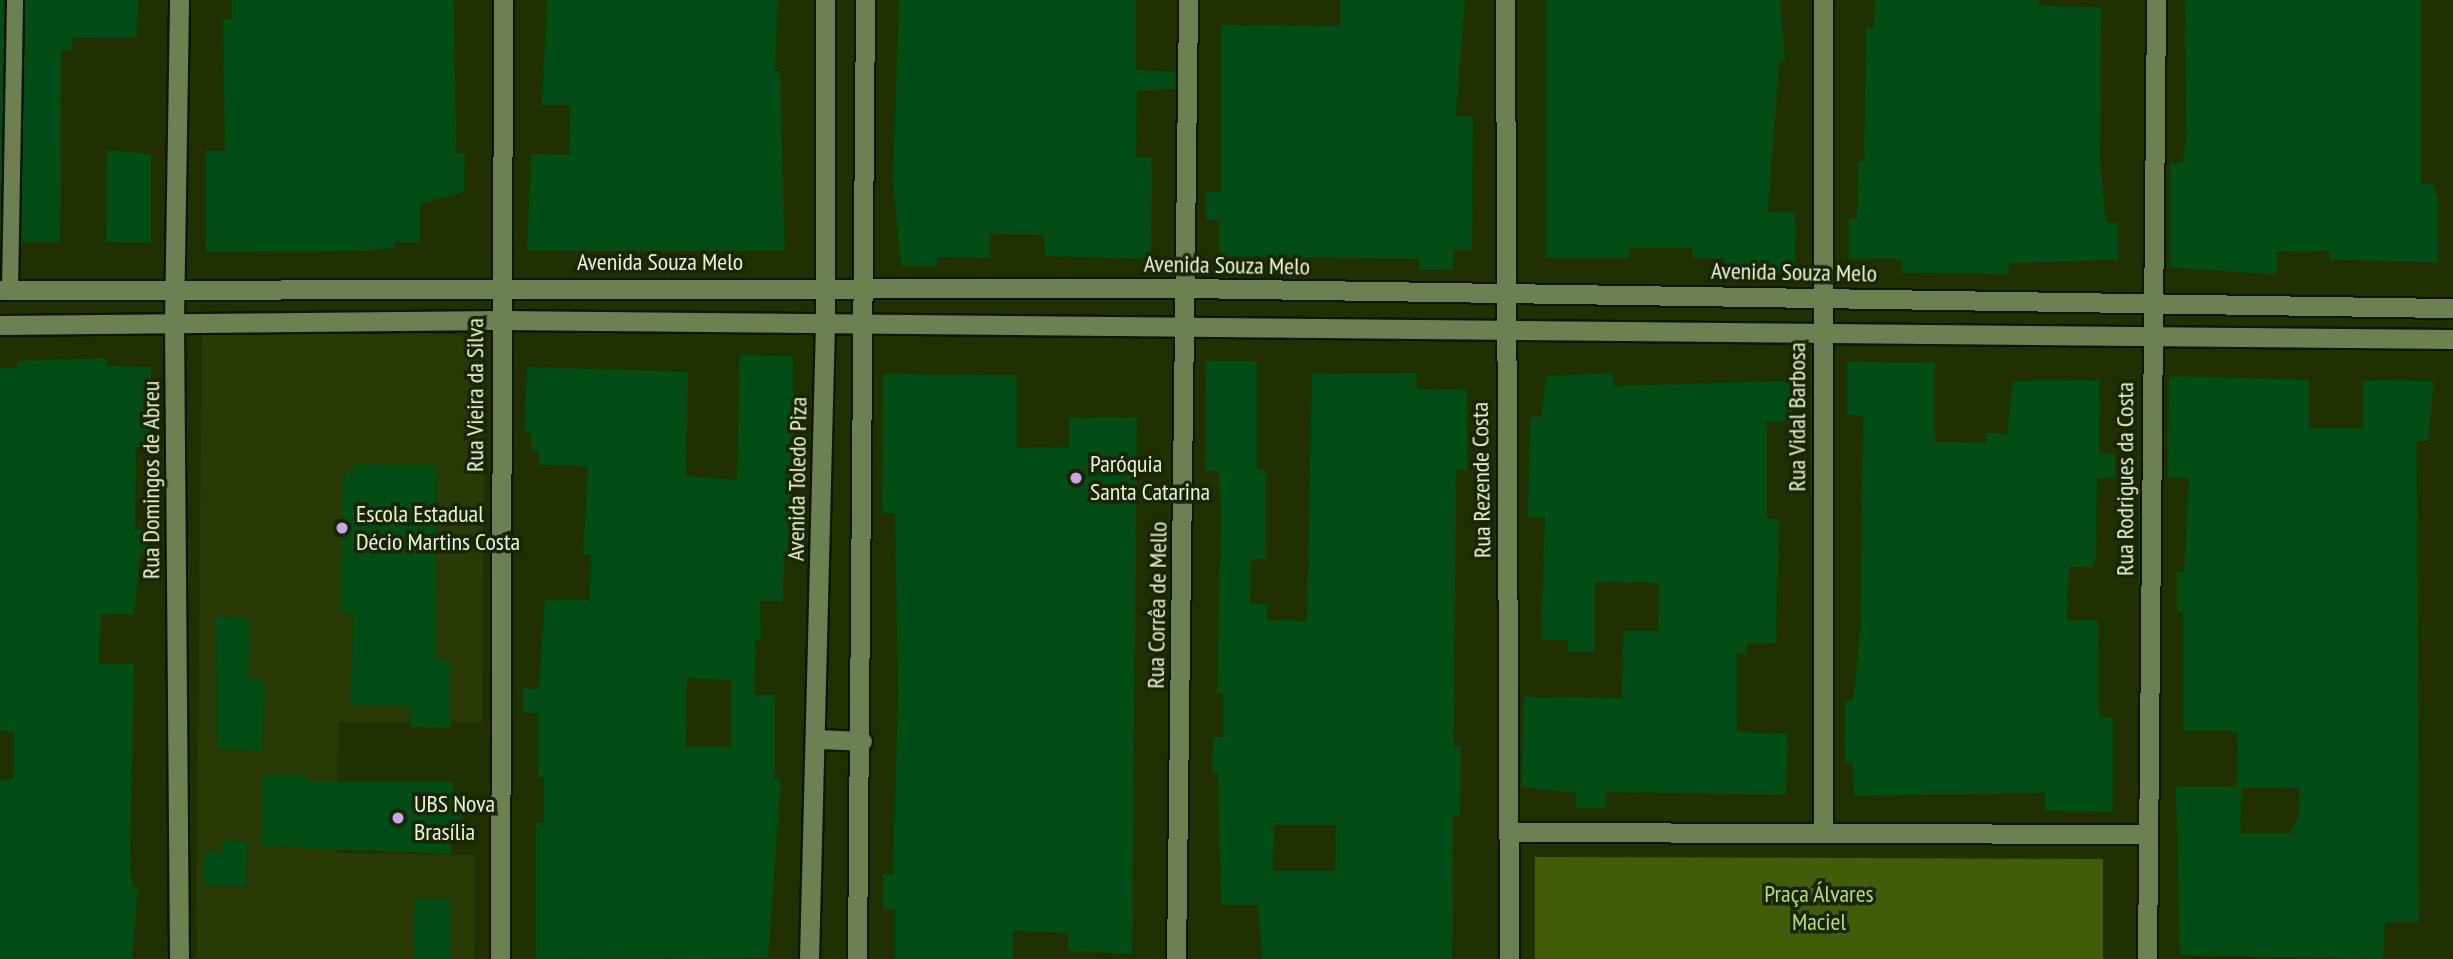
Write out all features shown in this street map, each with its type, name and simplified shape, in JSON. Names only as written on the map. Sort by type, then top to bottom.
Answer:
[{"type":"street","name":"Rua Domingos de Abreu","points":[[179,0],[174,286],[179,959]]},
{"type":"street","name":"Rua Vieira da Silva","points":[[500,959],[499,285],[503,0]]},
{"type":"street","name":"Avenida Toledo Piza","points":[[809,959],[817,739],[825,324],[825,0]]},
{"type":"street","points":[[857,959],[862,741],[865,0]]},
{"type":"street","name":"Rua Corrêa de Mello","points":[[1176,959],[1187,288],[1188,0]]},
{"type":"street","name":"Rua Rezende Costa","points":[[1505,0],[1503,293],[1510,832],[1509,959]]},
{"type":"street","name":"Rua Vidal Barbosa","points":[[1823,833],[1821,297],[1824,0]]},
{"type":"street","name":"Rua Rodrigues da Costa","points":[[2147,959],[2150,337],[2156,0]]},
{"type":"street","name":"Avenida Souza Melo","points":[[5,290],[174,286],[499,285],[1187,288],[2151,301],[2453,308]]},
{"type":"street","points":[[0,325],[500,320],[2453,339]]},
{"type":"street","points":[[817,739],[862,741]]},
{"type":"street","points":[[1510,832],[2148,834]]},
{"type":"lane","points":[[5,290],[15,0]]},
{"type":"shaded area","name":"Escola Estadual Décio Martins Costa","points":[[202,332],[485,335],[482,723],[338,722],[337,853],[475,855],[474,959],[196,959]]},
{"type":"green space","name":"Praça Álvares Maciel","points":[[1535,857],[2103,859],[2103,959],[1535,959]]},
{"type":"building","points":[[0,0],[4,0],[0,242]]},
{"type":"building","points":[[25,0],[138,0],[137,38],[72,38],[72,50],[61,50],[60,242],[21,242]]},
{"type":"building","points":[[232,0],[454,0],[456,153],[465,153],[464,192],[420,204],[420,243],[394,242],[394,248],[366,251],[206,252],[206,151],[225,151],[223,19],[232,19]]},
{"type":"building","points":[[547,0],[778,0],[775,71],[780,71],[785,251],[527,251],[531,154],[569,155],[570,105],[542,105]]},
{"type":"building","points":[[899,0],[1136,0],[1136,70],[1175,72],[1175,89],[1137,91],[1136,157],[1152,157],[1151,259],[1044,256],[1045,235],[990,234],[990,258],[937,257],[937,266],[901,266],[893,181]]},
{"type":"building","points":[[1340,0],[1465,0],[1456,116],[1473,116],[1472,250],[1453,250],[1453,270],[1419,270],[1419,259],[1219,256],[1219,220],[1206,220],[1206,192],[1221,192],[1221,25],[1340,26]]},
{"type":"building","points":[[1546,0],[1780,0],[1785,61],[1779,61],[1768,212],[1796,213],[1795,273],[1724,273],[1724,258],[1692,258],[1692,248],[1630,248],[1629,258],[1546,258]]},
{"type":"building","points":[[1875,0],[2039,0],[2039,6],[2101,7],[2100,162],[2106,222],[2118,223],[2118,260],[2009,263],[2009,274],[1902,273],[1902,259],[1849,259],[1849,219],[1857,219],[1858,162],[1864,162],[1866,27],[1874,27]]},
{"type":"building","points":[[2185,0],[2421,0],[2421,184],[2433,184],[2438,199],[2438,262],[2330,260],[2330,251],[2277,252],[2277,275],[2170,267],[2170,163],[2182,163],[2186,142]]},
{"type":"building","points":[[107,150],[151,154],[151,243],[106,242]]},
{"type":"building","points":[[740,355],[793,356],[793,556],[784,556],[783,601],[760,601],[761,639],[756,640],[754,695],[775,695],[775,780],[781,780],[768,958],[536,959],[536,822],[544,823],[544,778],[538,777],[538,713],[523,713],[523,689],[539,689],[545,600],[590,600],[591,555],[583,555],[588,466],[538,465],[539,451],[531,451],[531,433],[525,433],[527,367],[688,372],[686,476],[737,480]],"holes":[[[687,678],[731,680],[731,747],[686,747]]]},
{"type":"building","points":[[106,358],[106,366],[151,367],[150,447],[136,447],[135,530],[150,530],[150,555],[140,555],[134,615],[101,614],[99,664],[134,664],[130,866],[133,887],[138,887],[132,959],[0,959],[0,781],[14,777],[14,731],[0,731],[0,368],[17,368],[17,361]]},
{"type":"building","points":[[1206,361],[1257,361],[1257,470],[1266,470],[1266,559],[1251,559],[1250,604],[1267,604],[1267,620],[1307,621],[1312,374],[1417,373],[1417,389],[1467,390],[1468,470],[1456,470],[1454,746],[1461,746],[1460,816],[1453,815],[1452,959],[1262,959],[1258,905],[1221,905],[1218,773],[1212,773],[1213,737],[1223,737],[1223,693],[1217,693],[1221,515],[1219,471],[1205,471]],"holes":[[[1274,825],[1336,825],[1335,871],[1273,871]]]},
{"type":"building","points":[[1847,362],[1935,363],[1935,442],[1986,443],[1986,433],[2007,434],[2013,381],[2100,380],[2099,453],[2115,454],[2116,478],[2097,478],[2096,556],[2093,567],[2069,567],[2067,620],[2098,620],[2099,717],[2113,717],[2113,812],[2045,811],[2045,793],[1854,796],[1853,763],[1844,763],[1845,701],[1853,701],[1860,635],[1863,416],[1847,415]]},
{"type":"building","points":[[1613,373],[1613,386],[1793,381],[1793,422],[1767,422],[1767,519],[1779,519],[1776,644],[1747,643],[1746,654],[1737,654],[1737,732],[1788,734],[1786,795],[1606,792],[1606,808],[1576,808],[1576,793],[1521,787],[1524,697],[1622,698],[1623,631],[1658,631],[1659,583],[1595,582],[1595,652],[1568,652],[1568,641],[1541,639],[1545,518],[1528,518],[1530,417],[1541,417],[1546,376]]},
{"type":"building","points":[[883,374],[1017,375],[1017,448],[1069,447],[1069,418],[1137,417],[1132,954],[1068,951],[1068,933],[1013,931],[1013,959],[895,959],[895,909],[883,909],[883,874],[893,874],[898,693],[895,513],[882,513]]},
{"type":"building","points":[[2169,376],[2309,380],[2309,428],[2363,428],[2363,380],[2434,381],[2428,441],[2417,441],[2419,922],[2385,922],[2383,959],[2180,955],[2176,787],[2237,787],[2238,731],[2183,731],[2183,612],[2177,612],[2177,572],[2184,572],[2189,478],[2168,478]],"holes":[[[2242,788],[2300,788],[2299,816],[2290,833],[2240,833]]]},
{"type":"building","points":[[353,464],[437,465],[436,660],[450,661],[450,728],[410,727],[411,706],[351,705],[353,614],[341,613],[341,559],[343,472],[353,472]]},
{"type":"building","points":[[216,617],[250,618],[248,678],[265,679],[262,752],[217,748]]},
{"type":"building","name":"UBS Nova Brasília","points":[[262,775],[307,776],[307,782],[453,782],[453,801],[461,801],[461,835],[451,835],[451,854],[261,846]]},
{"type":"building","points":[[222,841],[248,841],[246,886],[203,885],[203,853],[222,854]]},
{"type":"building","points":[[415,899],[451,899],[451,959],[415,959]]},
{"type":"place","name":"Paróquia Santa Catarina","points":[[1076,478]]},
{"type":"place","name":"Escola Estadual Décio Martins Costa","points":[[342,528]]},
{"type":"place","name":"UBS Nova Brasília","points":[[398,818]]}]
